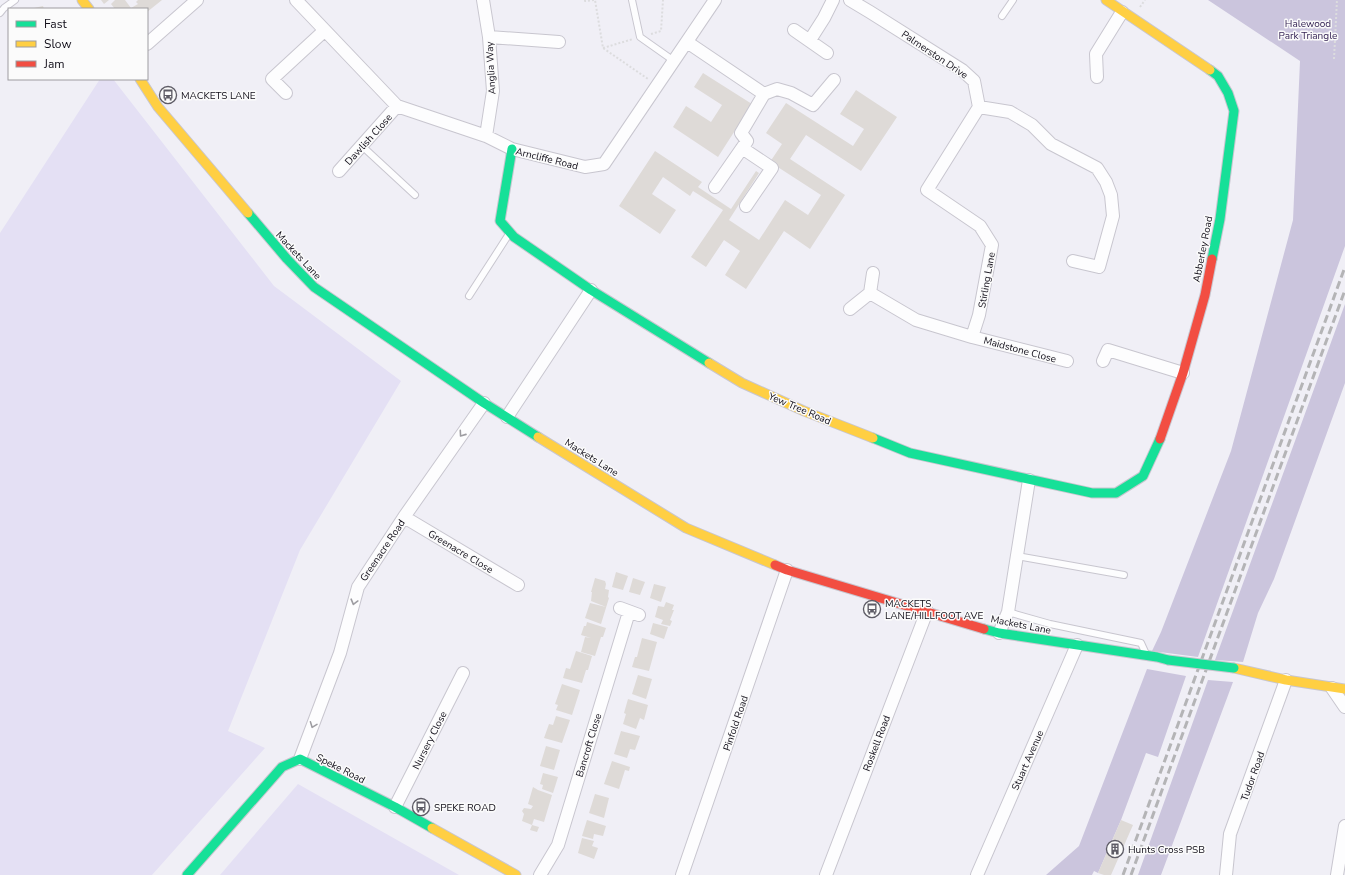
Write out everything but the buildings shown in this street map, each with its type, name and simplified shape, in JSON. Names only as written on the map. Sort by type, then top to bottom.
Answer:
[{"type":"street","points":[[82,0],[88,8]]},
{"type":"street","points":[[148,43],[197,0]]},
{"type":"street","name":"Arncliffe Road","points":[[296,0],[397,106],[486,136],[512,149],[585,167],[604,164],[715,0]]},
{"type":"street","name":"Anglia Way","points":[[483,0],[489,38],[493,91],[486,136]]},
{"type":"street","points":[[810,40],[833,0]]},
{"type":"street","name":"Palmerston Drive","points":[[850,0],[962,70],[974,81],[979,107]]},
{"type":"street","name":"Abberley Road","points":[[1070,488],[1092,493],[1116,493],[1143,476],[1161,438],[1183,373],[1206,287],[1220,219],[1234,111],[1228,93],[1218,76],[1106,0]]},
{"type":"street","points":[[1097,78],[1096,54],[1122,12]]},
{"type":"street","points":[[794,30],[827,53]]},
{"type":"street","points":[[286,93],[272,79],[324,31]]},
{"type":"street","points":[[489,38],[559,42]]},
{"type":"street","points":[[687,42],[764,94]]},
{"type":"street","name":"Mackets Lane","points":[[141,80],[158,107],[286,259],[314,287],[507,417],[686,528],[787,570],[999,633],[1168,660],[1234,668],[1286,680],[1345,689]]},
{"type":"street","points":[[715,187],[747,141],[741,133],[764,94],[777,89],[791,93],[812,105],[834,80]]},
{"type":"street","name":"Dawlish Close","points":[[339,171],[397,106]]},
{"type":"street","points":[[979,107],[1010,112],[1032,125],[1051,144],[1097,168],[1106,182],[1111,196],[1113,216],[1099,267],[1073,261]]},
{"type":"street","name":"Stirling Lane","points":[[972,337],[980,315],[992,245],[980,226],[927,190],[979,107]]},
{"type":"street","points":[[742,148],[772,168],[746,206]]},
{"type":"street","name":"Yew Tree Road","points":[[512,149],[500,221],[510,233],[591,290],[742,383],[804,411],[910,453],[1070,488]]},
{"type":"street","points":[[850,309],[870,293],[873,273]]},
{"type":"street","points":[[507,417],[591,290]]},
{"type":"street","points":[[870,293],[916,320],[972,337]]},
{"type":"street","name":"Maidstone Close","points":[[972,337],[1067,361]]},
{"type":"street","points":[[1103,361],[1108,350],[1183,373]]},
{"type":"street","name":"Greenacre Road","points":[[300,760],[340,653],[358,587],[404,517],[484,402]]},
{"type":"street","points":[[999,633],[1008,612],[1028,480]]},
{"type":"street","name":"Greenacre Close","points":[[404,517],[518,585]]},
{"type":"street","name":"Pinfold Road","points":[[682,875],[787,570]]},
{"type":"street","name":"Bancroft Close","points":[[540,875],[558,845],[629,612]]},
{"type":"street","name":"Roskell Road","points":[[826,875],[927,612]]},
{"type":"street","name":"Stuart Avenue","points":[[977,875],[1077,645]]},
{"type":"street","name":"Nursery Close","points":[[395,807],[463,673]]},
{"type":"street","name":"Tudor Road","points":[[1226,875],[1230,834],[1286,680]]},
{"type":"street","points":[[1332,688],[1345,707]]},
{"type":"street","name":"Speke Road","points":[[186,875],[282,767],[300,760],[395,807],[516,875]]},
{"type":"street","points":[[1337,875],[1345,826]]},
{"type":"lane","points":[[0,13],[15,0]]},
{"type":"lane","points":[[632,0],[640,37],[674,61]]},
{"type":"lane","points":[[1002,16],[1013,0]]},
{"type":"lane","points":[[362,146],[415,195]]},
{"type":"lane","points":[[469,296],[510,233]]},
{"type":"lane","points":[[1017,556],[1124,575]]},
{"type":"lane","name":"Mackets Lane","points":[[1008,612],[1050,624],[1141,643],[1147,656]]},
{"type":"path","points":[[584,0],[585,2],[595,0],[603,48],[658,85]]},
{"type":"path","points":[[1334,59],[1337,0]]},
{"type":"shaded area","points":[[99,80],[114,80],[274,286],[401,381],[300,550],[228,731],[265,748],[152,875],[0,875],[0,233]]},
{"type":"shaded area","points":[[298,784],[459,875],[220,875]]},
{"type":"green space","name":"Halewood Park Triangle","points":[[1208,0],[1345,0],[1345,246],[1198,657],[1152,651],[1161,632],[1231,451],[1293,220],[1300,61]]},
{"type":"green space","points":[[1345,304],[1345,383],[1274,579],[1258,613],[1243,662],[1215,660]]},
{"type":"green space","points":[[1147,669],[1186,676],[1158,757],[1146,753],[1121,820],[1098,873],[1094,871],[1092,875],[1046,875],[1079,846]]},
{"type":"green space","points":[[1208,680],[1233,682],[1161,875],[1138,875]]},
{"type":"railway","points":[[1123,875],[1345,267]]},
{"type":"railway","points":[[1131,875],[1345,290]]},
{"type":"traffic: fast","points":[[1210,70],[1218,76],[1228,93],[1234,111],[1220,219],[1212,259]]},
{"type":"traffic: fast","points":[[512,149],[500,221],[514,237],[591,290],[709,363]]},
{"type":"traffic: fast","points":[[248,213],[287,259],[314,287],[484,403],[538,437]]},
{"type":"traffic: fast","points":[[873,438],[910,453],[1092,493],[1116,493],[1143,476],[1160,439]]},
{"type":"traffic: fast","points":[[984,629],[999,633],[1157,657],[1168,660]]},
{"type":"traffic: fast","points":[[1168,660],[1234,668]]},
{"type":"traffic: fast","points":[[187,875],[282,767],[300,759],[395,807],[432,828]]},
{"type":"traffic: slow","points":[[82,0],[88,8]]},
{"type":"traffic: slow","points":[[1106,0],[1210,70]]},
{"type":"traffic: slow","points":[[141,80],[158,107],[248,213]]},
{"type":"traffic: slow","points":[[709,363],[742,383],[804,411],[873,438]]},
{"type":"traffic: slow","points":[[538,437],[686,528],[775,565]]},
{"type":"traffic: slow","points":[[1234,668],[1286,680],[1345,689]]},
{"type":"traffic: slow","points":[[432,828],[516,875]]},
{"type":"traffic: jam","points":[[1160,439],[1183,373],[1205,295],[1212,259]]},
{"type":"traffic: jam","points":[[775,565],[787,570],[984,629]]},
{"type":"place","name":"MACKETS LANE","points":[[168,95]]},
{"type":"place","name":"MACKETS LANE/HILLFOOT AVE","points":[[872,609]]},
{"type":"place","name":"SPEKE ROAD","points":[[421,807]]},
{"type":"place","name":"Hunts Cross PSB","points":[[1115,849]]}]
